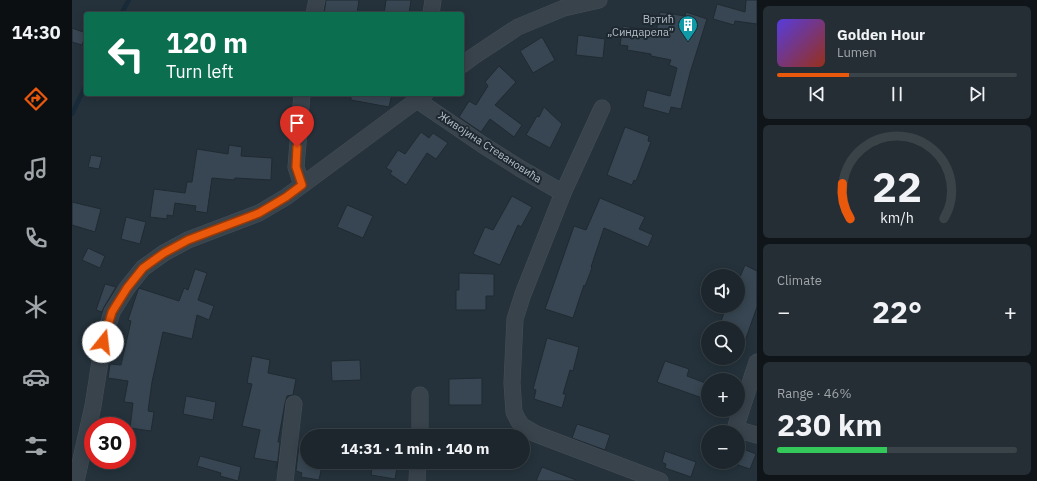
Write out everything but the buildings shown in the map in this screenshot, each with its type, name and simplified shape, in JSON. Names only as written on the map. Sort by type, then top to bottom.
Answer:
[{"type":"street","points":[[314,12],[317,0]]},
{"type":"street","points":[[431,12],[434,0]]},
{"type":"street","points":[[464,64],[518,27],[564,8],[599,0]]},
{"type":"street","points":[[302,96],[296,167],[302,185]]},
{"type":"street","points":[[76,481],[93,406],[103,342],[112,312],[127,288],[143,268],[164,253],[188,240],[259,213],[286,197],[420,96]]},
{"type":"street","name":"Живојина Стевановића","points":[[420,96],[483,145],[563,193]]},
{"type":"street","points":[[602,108],[563,193],[523,294],[515,319],[512,383],[514,412],[522,426],[536,434],[660,481]]},
{"type":"street","points":[[757,362],[735,429],[757,436]]},
{"type":"street","points":[[420,394],[420,429]]},
{"type":"street","points":[[285,481],[294,404]]},
{"type":"street","points":[[417,481],[418,469]]},
{"type":"waterway","points":[[122,12],[129,0]]},
{"type":"waterway","points":[[72,114],[84,89]]},
{"type":"place","name":"Вртић „Синдарела”","points":[[688,42]]},
{"type":"route","points":[[103,342],[112,312],[127,288],[143,268],[164,253],[188,240],[259,213],[286,197],[302,185],[296,167],[297,147]]}]
